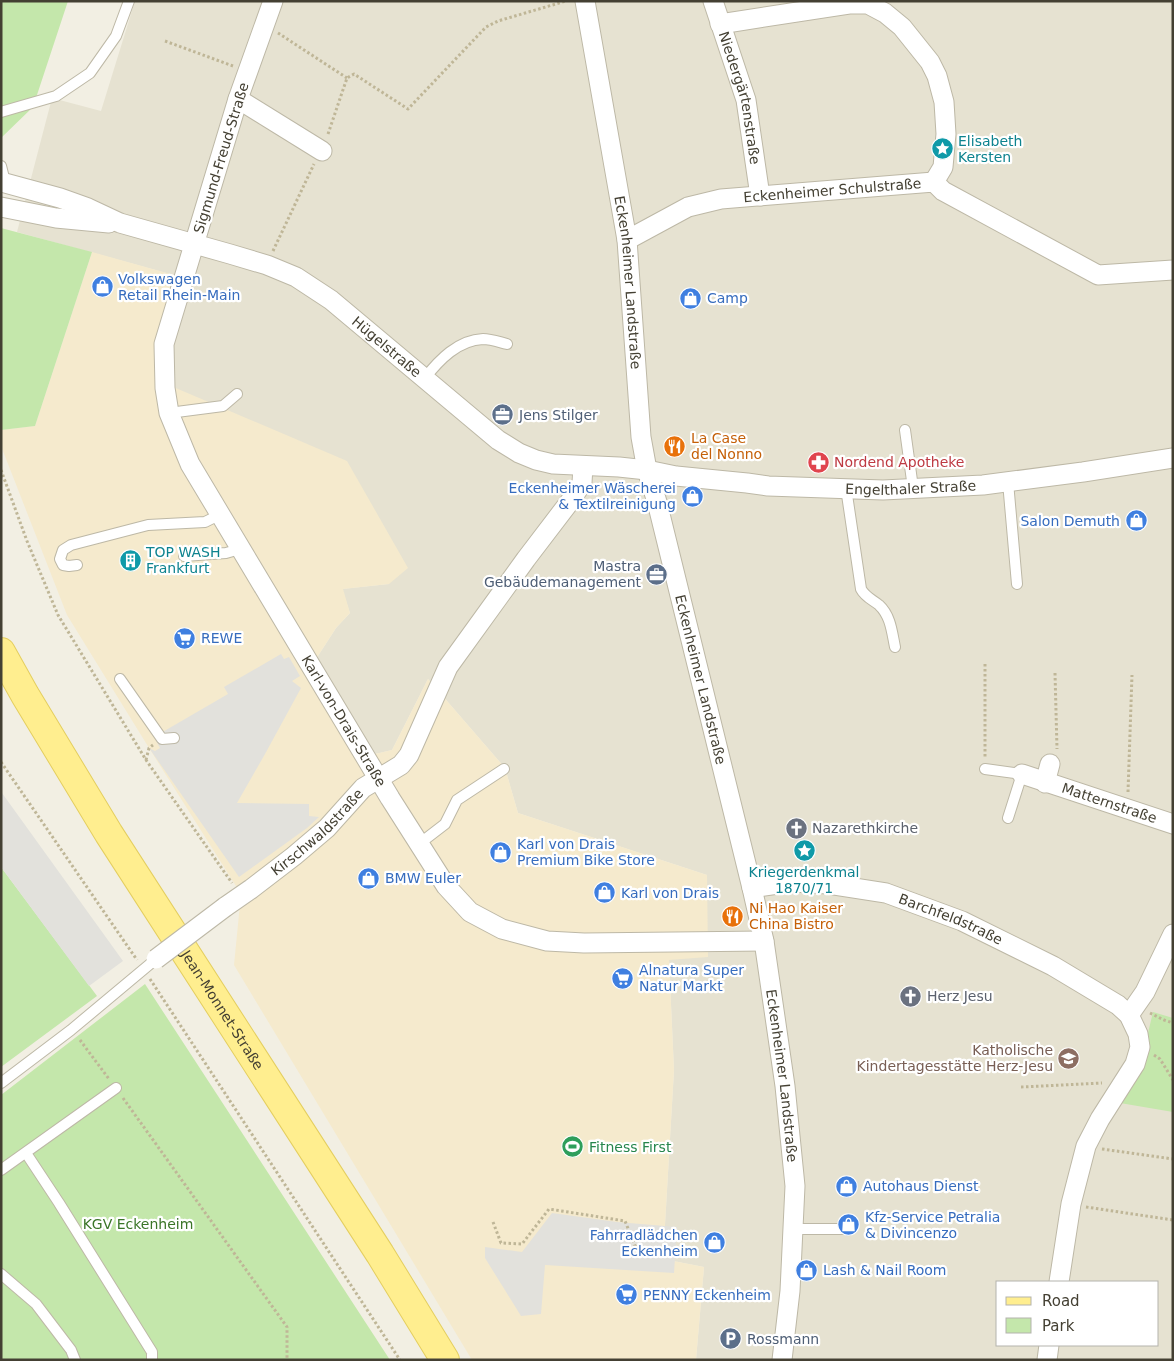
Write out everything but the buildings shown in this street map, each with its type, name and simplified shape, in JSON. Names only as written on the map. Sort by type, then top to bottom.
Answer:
[{"type":"main road","name":"Jean-Monnet-Straße","points":[[2,651],[25,696],[109,834],[380,1254],[445,1360]]},
{"type":"street","name":"Sigmund-Freud-Straße","points":[[195,244],[238,99],[273,1]]},
{"type":"street","name":"Eckenheimer Landstraße","points":[[584,1],[627,240],[641,437],[647,470],[657,502],[764,941],[785,1086],[794,1186],[790,1291],[782,1360]]},
{"type":"street","name":"Niedergärtenstraße","points":[[713,1],[746,100],[760,196]]},
{"type":"street","points":[[720,24],[848,4],[868,4],[885,13],[902,27],[930,62],[937,76],[944,102],[946,134],[942,167],[934,182]]},
{"type":"street","points":[[238,99],[321,151]]},
{"type":"street","name":"Hügelstraße","points":[[2,177],[88,208],[120,224]]},
{"type":"street","name":"Eckenheimer Schulstraße","points":[[627,240],[688,207],[721,199],[934,182],[943,192],[1098,274],[1173,270]]},
{"type":"street","name":"Hügelstraße","points":[[1,207],[56,218],[120,224],[267,265],[296,277],[318,290],[508,447],[536,460],[553,464],[647,470]]},
{"type":"street","name":"Karl-von-Drais-Straße","points":[[195,244],[164,344],[165,388],[169,413],[176,433],[190,464],[219,515],[378,778],[446,886],[470,912],[502,929],[547,941],[584,943],[764,941]]},
{"type":"street","name":"Engelthaler Straße","points":[[647,470],[676,476],[768,486],[883,490],[983,485],[1173,458]]},
{"type":"street","name":"Kirschwaldstraße","points":[[150,964],[294,856],[327,828],[363,788],[401,764],[409,755],[448,667],[582,484],[583,466]]},
{"type":"street","name":"Matternstraße","points":[[1045,783],[1050,764]]},
{"type":"street","name":"Matternstraße","points":[[1022,774],[1173,824]]},
{"type":"street","name":"Barchfeldstraße","points":[[752,888],[792,882],[828,884],[886,893],[962,921],[1053,966],[1118,1005],[1133,1011]]},
{"type":"street","points":[[1059,1281],[1071,1204],[1086,1146],[1100,1119],[1135,1064],[1140,1047],[1133,1011],[1145,992],[1173,934]]},
{"type":"street","points":[[1047,1360],[1049,1346]]},
{"type":"lane","points":[[1,112],[56,96],[90,73],[116,36],[130,1]]},
{"type":"lane","points":[[425,378],[433,367],[461,344],[484,339],[507,344]]},
{"type":"lane","points":[[169,413],[223,406],[237,394]]},
{"type":"lane","points":[[905,430],[912,488]]},
{"type":"lane","points":[[1008,482],[1017,584]]},
{"type":"lane","points":[[846,488],[861,589],[886,613],[890,623],[894,647]]},
{"type":"lane","points":[[77,565],[63,565],[60,559],[66,547],[148,525],[205,522],[219,515]]},
{"type":"lane","points":[[184,556],[226,553],[240,549]]},
{"type":"lane","points":[[120,679],[162,739],[174,738]]},
{"type":"lane","points":[[419,844],[445,824],[457,800],[504,769]]},
{"type":"lane","points":[[985,769],[1022,774],[1008,818]]},
{"type":"lane","name":"Kirschwaldstraße","points":[[1,1083],[71,1030],[150,964]]},
{"type":"lane","points":[[1,1170],[116,1088]]},
{"type":"lane","points":[[26,1152],[152,1352],[152,1360]]},
{"type":"lane","points":[[793,1229],[850,1229]]},
{"type":"lane","points":[[1,1274],[36,1304],[71,1350],[75,1360]]},
{"type":"path","points":[[267,265],[321,151],[347,78],[354,74],[408,109],[486,27],[498,21],[566,1]]},
{"type":"path","points":[[265,25],[347,78]]},
{"type":"path","name":"Sigmund-Freud-Straße","points":[[165,41],[248,72]]},
{"type":"path","points":[[985,664],[985,769]]},
{"type":"path","points":[[1050,764],[1058,748],[1055,673]]},
{"type":"path","points":[[1128,809],[1132,676]]},
{"type":"path","points":[[146,760],[149,748]]},
{"type":"path","points":[[2,765],[150,964],[400,1360]]},
{"type":"path","points":[[1133,1011],[1173,1023]]},
{"type":"path","points":[[71,1030],[116,1088],[287,1327],[287,1360]]},
{"type":"path","points":[[1140,1047],[1160,1059],[1173,1080]]},
{"type":"path","points":[[1020,1087],[1125,1081]]},
{"type":"path","points":[[1086,1146],[1173,1159]]},
{"type":"path","points":[[1071,1204],[1173,1220]]},
{"type":"path","points":[[493,1222],[501,1243],[522,1244],[549,1209],[625,1220],[636,1248]]},
{"type":"shaded area","points":[[135,1],[1173,1],[1173,1360],[696,1360],[704,1267],[663,1259],[674,1070],[669,960],[707,875],[518,813],[505,768],[428,679],[392,750],[375,754],[316,659],[336,628],[350,613],[342,589],[389,584],[157,380],[181,277],[17,232],[52,98],[101,111]]},
{"type":"shaded area","points":[[92,252],[181,277],[157,380],[347,461],[408,568],[389,584],[343,589],[350,613],[336,628],[316,659],[375,754],[392,750],[428,679],[505,768],[518,813],[707,875],[708,957],[669,960],[674,1070],[663,1259],[704,1267],[696,1360],[472,1360],[234,965],[241,894],[67,615],[1,446],[1,430],[35,426]]},
{"type":"shaded area","points":[[281,654],[284,659],[289,657],[300,676],[292,681],[301,688],[237,803],[309,804],[309,816],[319,817],[307,828],[239,877],[149,748],[155,751],[160,748],[154,737],[228,694],[224,687]]},
{"type":"shaded area","points":[[2,793],[123,961],[89,986],[1,867]]},
{"type":"shaded area","points":[[552,1213],[617,1222],[677,1227],[674,1273],[545,1265],[541,1314],[521,1316],[485,1258],[485,1247],[522,1252]]},
{"type":"green space","points":[[1,1],[68,1],[33,107],[1,138]]},
{"type":"green space","points":[[1,228],[92,252],[35,426],[1,430]]},
{"type":"green space","points":[[1,867],[97,996],[1,1067]]},
{"type":"green space","name":"KGV Eckenheim","points":[[145,984],[390,1360],[1,1360],[1,1095]]},
{"type":"green space","points":[[1153,1012],[1173,1018],[1173,1112],[1120,1103],[1138,1075]]},
{"type":"place","name":"Elisabeth Kersten","points":[[942,149]]},
{"type":"place","name":"Volkswagen Retail Rhein-Main","points":[[102,287]]},
{"type":"place","name":"Camp","points":[[691,298]]},
{"type":"place","name":"Jens Stilger","points":[[503,415]]},
{"type":"place","name":"La Case del Nonno","points":[[675,446]]},
{"type":"place","name":"Nordend Apotheke","points":[[818,462]]},
{"type":"place","name":"Eckenheimer Wäscherei & Textilreinigung","points":[[692,496]]},
{"type":"place","name":"Salon Demuth","points":[[1136,521]]},
{"type":"place","name":"TOP WASH Frankfurt","points":[[130,560]]},
{"type":"place","name":"Mastra Gebäudemanagement","points":[[657,574]]},
{"type":"place","name":"REWE","points":[[185,638]]},
{"type":"place","name":"Nazarethkirche","points":[[796,828]]},
{"type":"place","name":"Kriegerdenkmal 1870/71","points":[[804,850]]},
{"type":"place","name":"Karl von Drais Premium Bike Store","points":[[501,852]]},
{"type":"place","name":"BMW Euler","points":[[369,878]]},
{"type":"place","name":"Karl von Drais","points":[[605,893]]},
{"type":"place","name":"Ni Hao Kaiser China Bistro","points":[[733,916]]},
{"type":"place","name":"Alnatura Super Natur Markt","points":[[623,978]]},
{"type":"place","name":"Herz Jesu","points":[[911,996]]},
{"type":"place","name":"Katholische Kindertagesstätte Herz-Jesu","points":[[1069,1058]]},
{"type":"place","name":"Fitness First","points":[[573,1147]]},
{"type":"place","name":"Autohaus Dienst","points":[[847,1186]]},
{"type":"place","name":"Kfz-Service Petralia & Divincenzo","points":[[849,1225]]},
{"type":"place","name":"Fahrradlädchen Eckenheim","points":[[714,1243]]},
{"type":"place","name":"Lash & Nail Room","points":[[807,1270]]},
{"type":"place","name":"PENNY Eckenheim","points":[[627,1295]]},
{"type":"place","name":"Rossmann","points":[[731,1339]]}]
